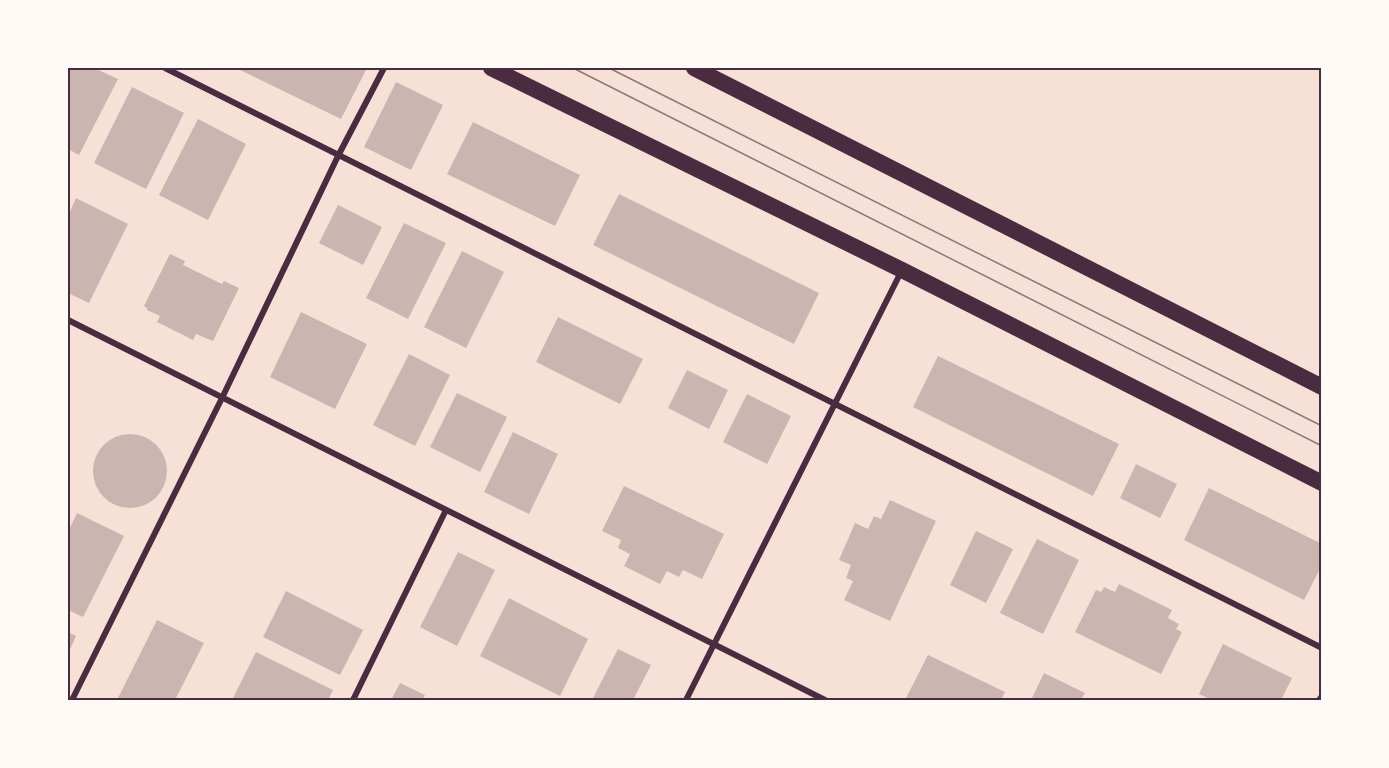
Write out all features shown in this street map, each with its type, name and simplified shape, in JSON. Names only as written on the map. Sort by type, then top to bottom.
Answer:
[{"type":"highway","points":[[491,68],[902,270],[1322,483]]},
{"type":"highway","points":[[694,68],[1322,387]]},
{"type":"street","points":[[165,68],[1322,648]]},
{"type":"street","points":[[72,700],[222,398],[338,156],[384,68]]},
{"type":"street","points":[[686,700],[902,270]]},
{"type":"street","points":[[68,320],[825,700]]},
{"type":"street","points":[[353,700],[446,510]]},
{"type":"street","points":[[1319,700],[1322,696]]},
{"type":"building","points":[[68,68],[94,68],[118,79],[79,155],[68,149]]},
{"type":"building","points":[[236,68],[367,68],[341,119]]},
{"type":"building","points":[[396,82],[443,105],[411,170],[364,147]]},
{"type":"building","points":[[132,87],[184,113],[146,189],[94,163]]},
{"type":"building","points":[[198,119],[246,144],[208,220],[159,195]]},
{"type":"building","points":[[473,122],[580,175],[555,226],[447,174]]},
{"type":"building","points":[[619,194],[819,293],[794,344],[593,245]]},
{"type":"building","points":[[76,198],[128,224],[89,303],[68,293],[68,216]]},
{"type":"building","points":[[338,205],[382,227],[363,265],[319,243]]},
{"type":"building","points":[[404,223],[446,243],[408,319],[366,298]]},
{"type":"building","points":[[462,251],[504,272],[466,348],[424,327]]},
{"type":"building","points":[[170,254],[185,261],[183,265],[222,284],[224,281],[239,288],[213,341],[196,334],[193,340],[157,322],[160,316],[147,310],[144,306]]},
{"type":"building","points":[[301,312],[367,344],[335,409],[270,377]]},
{"type":"building","points":[[558,317],[643,359],[620,404],[536,362]]},
{"type":"building","points":[[409,354],[450,375],[415,446],[373,425]]},
{"type":"building","points":[[938,356],[1119,444],[1093,496],[913,407]]},
{"type":"building","points":[[687,370],[728,390],[709,429],[668,408]]},
{"type":"building","points":[[457,393],[507,417],[480,472],[430,447]]},
{"type":"building","points":[[747,394],[791,416],[767,464],[723,442]]},
{"type":"building","points":[[513,432],[558,454],[529,514],[484,492]]},
{"type":"building","points":[[130,434],[144,437],[156,445],[164,457],[167,471],[164,485],[156,497],[144,505],[130,508],[116,505],[104,497],[96,485],[93,471],[96,457],[104,445],[116,437]]},
{"type":"building","points":[[1136,464],[1177,484],[1160,518],[1120,498]]},
{"type":"building","points":[[624,486],[724,534],[702,579],[683,570],[679,577],[667,571],[660,584],[624,566],[630,554],[618,548],[621,540],[602,531]]},
{"type":"building","points":[[1209,488],[1322,544],[1322,565],[1304,600],[1184,540]]},
{"type":"building","points":[[890,500],[936,521],[890,621],[844,600],[853,581],[846,578],[851,565],[839,560],[855,523],[868,529],[874,516],[881,519]]},
{"type":"building","points":[[77,513],[124,536],[83,617],[68,610],[68,532]]},
{"type":"building","points":[[976,531],[1013,549],[986,603],[950,585]]},
{"type":"building","points":[[1037,539],[1079,560],[1043,634],[1000,613]]},
{"type":"building","points":[[458,552],[495,570],[457,646],[420,627]]},
{"type":"building","points":[[1119,584],[1172,610],[1168,618],[1179,624],[1176,629],[1182,632],[1161,674],[1075,632],[1096,590],[1101,592],[1104,587],[1115,592]]},
{"type":"building","points":[[286,591],[363,630],[340,675],[263,637]]},
{"type":"building","points":[[509,598],[588,639],[560,696],[480,656]]},
{"type":"building","points":[[157,620],[204,643],[175,700],[117,700]]},
{"type":"building","points":[[68,632],[76,636],[68,654]]},
{"type":"building","points":[[1223,644],[1292,678],[1281,700],[1212,700],[1199,694]]},
{"type":"building","points":[[618,649],[651,665],[633,700],[592,700]]},
{"type":"building","points":[[256,652],[333,690],[328,700],[232,700]]},
{"type":"building","points":[[928,655],[1005,692],[1001,700],[905,700]]},
{"type":"building","points":[[1044,673],[1085,693],[1081,700],[1031,700]]},
{"type":"building","points":[[400,683],[425,695],[422,700],[391,700]]},
{"type":"tram line","points":[[573,68],[1322,446]]},
{"type":"tram line","points":[[609,68],[1322,426]]}]
